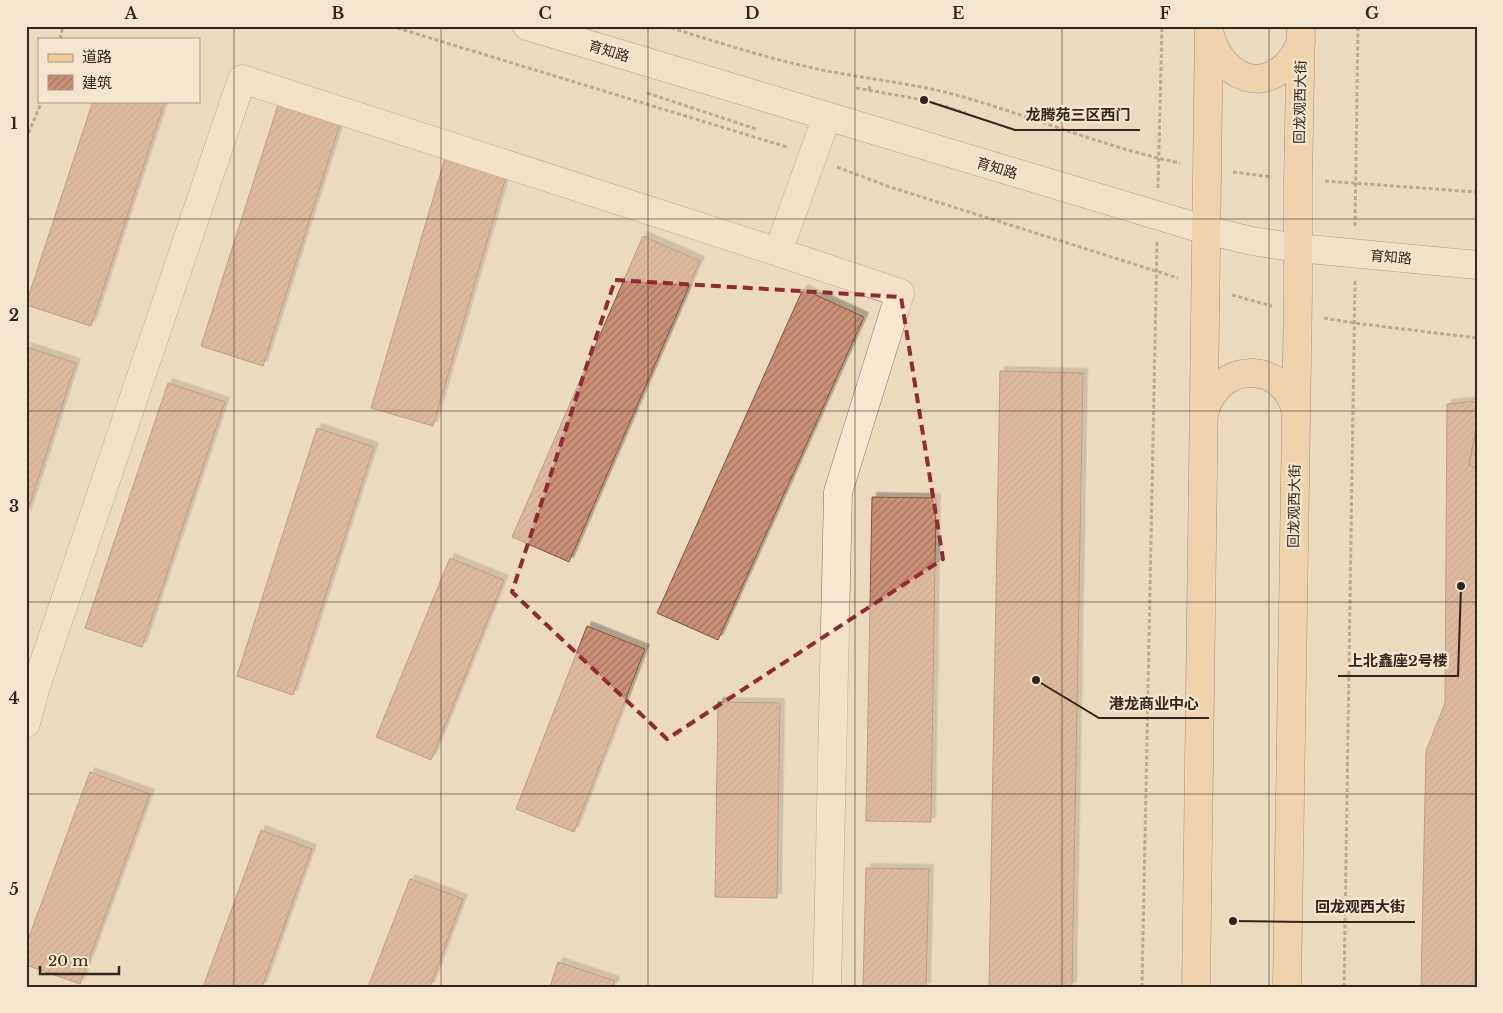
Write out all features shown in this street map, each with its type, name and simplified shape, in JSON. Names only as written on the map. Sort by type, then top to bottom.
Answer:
[{"type":"main road","points":[[1209,27],[1215,48],[1228,66],[1246,77],[1255,78],[1273,74],[1282,69],[1295,56],[1301,29]]},
{"type":"main road","points":[[1196,987],[1209,27]]},
{"type":"main road","name":"回龙观西大街","points":[[1287,987],[1301,29]]},
{"type":"main road","points":[[1203,422],[1210,399],[1217,389],[1233,376],[1252,372],[1262,374],[1279,384],[1290,396],[1296,412]]},
{"type":"street","name":"育知路","points":[[527,26],[1206,230],[1252,241],[1298,248],[1477,265]]},
{"type":"street","points":[[26,723],[39,676],[242,79],[900,292],[838,492],[827,987]]},
{"type":"street","points":[[778,252],[827,116]]},
{"type":"path","points":[[391,26],[765,139],[890,187],[1205,287],[1297,313],[1354,323],[1477,338]]},
{"type":"path","points":[[665,26],[776,60],[822,70],[928,88],[970,99],[1104,143],[1159,159],[1207,169],[1298,179],[1477,192]]},
{"type":"path","points":[[1142,987],[1162,26]]},
{"type":"path","points":[[1344,987],[1358,26]]},
{"type":"path","points":[[869,90],[870,84]]},
{"type":"path","points":[[856,88],[924,100],[966,113]]},
{"type":"path","points":[[647,94],[653,98],[756,129]]},
{"type":"path","points":[[26,139],[42,102]]},
{"type":"highlighted area","points":[[615,280],[901,297],[943,559],[667,739],[512,592]]},
{"type":"building","points":[[93,102],[165,102],[91,326],[26,304]]},
{"type":"building","points":[[278,105],[340,124],[263,366],[201,346]]},
{"type":"building","points":[[446,155],[507,173],[433,426],[371,408]]},
{"type":"building","points":[[643,236],[700,261],[569,562],[512,537]]},
{"type":"building","points":[[803,289],[864,317],[718,640],[657,613]]},
{"type":"building","points":[[26,347],[76,363],[26,516]]},
{"type":"building","points":[[1000,371],[1083,373],[1072,987],[989,987]]},
{"type":"building","points":[[168,383],[225,402],[142,647],[85,628]]},
{"type":"building","points":[[1477,401],[1477,424],[1469,465],[1477,468],[1477,900],[1474,987],[1421,987],[1426,751],[1445,703],[1447,404]]},
{"type":"building","points":[[1477,424],[1477,468],[1469,465]]},
{"type":"building","points":[[317,428],[374,447],[293,695],[237,676]]},
{"type":"building","points":[[872,497],[936,498],[931,822],[866,821]]},
{"type":"building","points":[[450,558],[504,580],[431,760],[376,737]]},
{"type":"building","points":[[587,626],[645,649],[574,832],[516,809]]},
{"type":"building","points":[[718,702],[780,703],[777,898],[715,897]]},
{"type":"building","points":[[90,772],[150,794],[80,984],[26,965],[26,945]]},
{"type":"building","points":[[261,830],[312,849],[262,987],[203,987]]},
{"type":"building","points":[[866,868],[929,869],[926,987],[863,987]]},
{"type":"building","points":[[410,879],[463,899],[430,987],[368,987]]},
{"type":"building","points":[[558,962],[615,981],[613,987],[550,987]]},
{"type":"place","name":"龙腾苑三区西门","points":[[924,100]]},
{"type":"place","name":"上北鑫座2号楼","points":[[1461,586]]},
{"type":"place","name":"港龙商业中心","points":[[1036,680]]},
{"type":"place","name":"回龙观西大街","points":[[1233,921]]}]
